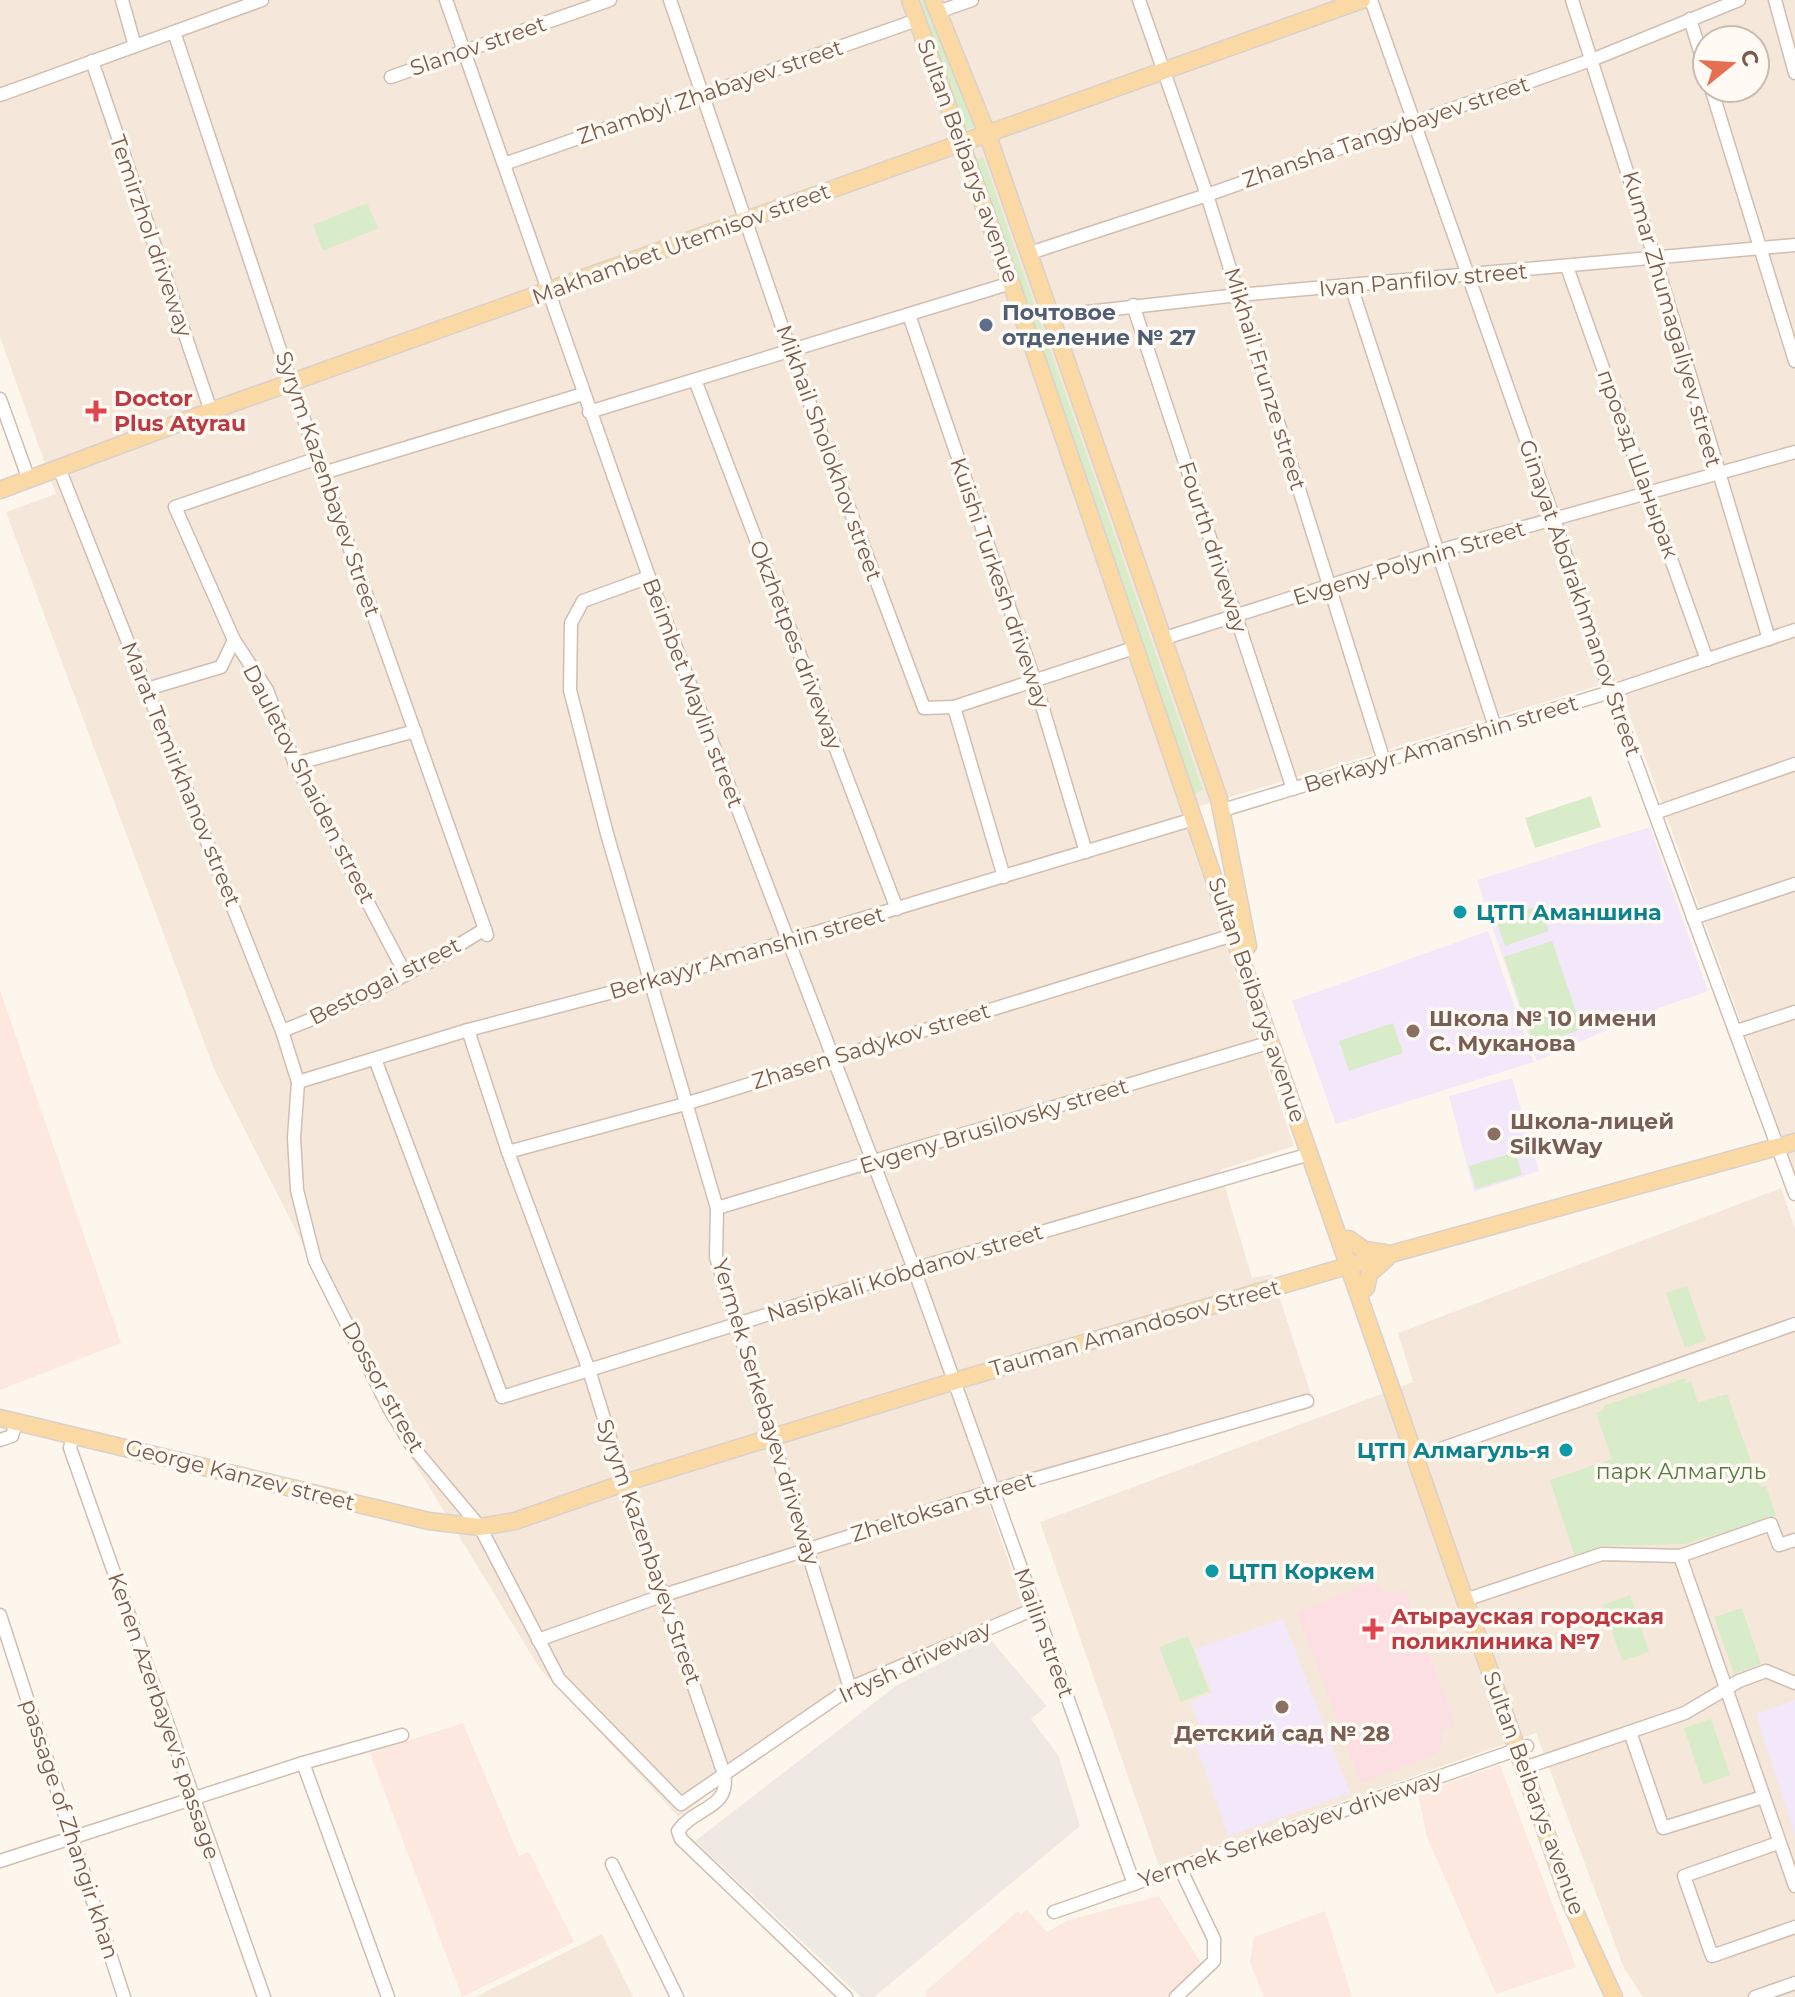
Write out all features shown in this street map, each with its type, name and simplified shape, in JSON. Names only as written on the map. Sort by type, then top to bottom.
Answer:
[{"type":"main road","name":"Sultan Beibarys avenue","points":[[910,0],[1137,647],[1233,935],[1310,1154],[1345,1240]]},
{"type":"main road","name":"Makhambet Utemisov street","points":[[0,490],[211,411],[1362,0]]},
{"type":"main road","name":"Sultan Beibarys avenue","points":[[936,6],[1030,253],[1223,810],[1243,931],[1353,1264],[1522,1748],[1570,1901],[1614,1997]]},
{"type":"main road","points":[[1205,845],[1218,844],[1227,837]]},
{"type":"main road","name":"Tauman Amandosov Street","points":[[480,1527],[515,1521],[624,1483],[955,1381],[1353,1264],[1787,1145]]},
{"type":"main road","points":[[1319,1274],[1345,1240],[1373,1253],[1394,1253]]},
{"type":"main road","points":[[1319,1274],[1342,1279],[1362,1289],[1376,1265],[1394,1253]]},
{"type":"main road","name":"George Kanzev street","points":[[8,1420],[429,1521],[480,1527]]},
{"type":"main road","name":"Sultan Beibarys avenue","points":[[1528,1766],[1579,1898],[1625,1997]]},
{"type":"street","points":[[122,0],[135,46]]},
{"type":"street","points":[[0,95],[262,0]]},
{"type":"street","name":"Beimbet Maylin street","points":[[446,0],[649,577],[955,1381]]},
{"type":"street","name":"Slanov street","points":[[391,77],[610,0]]},
{"type":"street","name":"Mikhail Sholokhov street","points":[[670,0],[790,350],[924,708],[954,707]]},
{"type":"street","points":[[936,6],[972,0]]},
{"type":"street","name":"Mikhail Frunze street","points":[[1139,0],[1207,195],[1384,761]]},
{"type":"street","name":"Ginayat Abdrakhmanov Street","points":[[1371,0],[1554,519],[1610,692],[1737,1031],[1787,1145],[1795,1194]]},
{"type":"street","name":"Kumar Zhumagaliyev street","points":[[1572,0],[1594,59],[1769,639]]},
{"type":"street","name":"Zhansha Tangybayev street","points":[[1030,253],[1207,195],[1594,59],[1739,0]]},
{"type":"street","points":[[1775,0],[1795,73]]},
{"type":"street","points":[[1690,19],[1692,24]]},
{"type":"street","name":"Zhambyl Zhabayev street","points":[[504,164],[917,20]]},
{"type":"street","name":"Syrym Kazenbayev Street","points":[[174,32],[291,383],[486,932]]},
{"type":"street","name":"Temirzhol driveway","points":[[92,61],[211,411]]},
{"type":"street","points":[[1716,104],[1795,361]]},
{"type":"street","name":"Ivan Panfilov street","points":[[1052,316],[1133,305],[1795,245]]},
{"type":"street","name":"проезд Шанырак","points":[[1567,267],[1707,660]]},
{"type":"street","points":[[589,412],[1011,283]]},
{"type":"street","points":[[1351,286],[1495,727]]},
{"type":"street","name":"Fourth driveway","points":[[1133,305],[1293,789]]},
{"type":"street","name":"Kuishi Turkesh driveway","points":[[909,315],[1034,679],[1086,852]]},
{"type":"street","name":"Okzhetpes driveway","points":[[695,380],[897,909]]},
{"type":"street","points":[[323,473],[583,394]]},
{"type":"street","points":[[0,399],[29,480]]},
{"type":"street","name":"Evgeny Polynin Street","points":[[1162,639],[1438,551],[1795,452]]},
{"type":"street","name":"Dauletov Shaiden street","points":[[318,458],[175,507],[234,640],[267,690],[295,764],[405,973]]},
{"type":"street","name":"Marat Temirkhanov street","points":[[59,468],[282,1031],[298,1082]]},
{"type":"street","name":"Yermek Serkebayev driveway","points":[[649,577],[583,601],[571,623],[570,690],[717,1208],[716,1257],[850,1688]]},
{"type":"street","name":"Berkayyr Amanshin street","points":[[1223,810],[1610,692],[1795,630]]},
{"type":"street","points":[[147,689],[221,667],[234,640]]},
{"type":"street","points":[[1004,877],[954,707],[1137,647]]},
{"type":"street","points":[[295,764],[415,731]]},
{"type":"street","points":[[1655,813],[1795,764]]},
{"type":"street","name":"Berkayyr Amanshin street","points":[[298,1082],[468,1030],[651,982],[1194,819]]},
{"type":"street","points":[[1693,918],[1795,884]]},
{"type":"street","name":"Bestogai street","points":[[282,1031],[318,1018],[486,932]]},
{"type":"street","name":"Zhasen Sadykov street","points":[[508,1152],[685,1104],[1233,935]]},
{"type":"street","points":[[1737,1031],[1795,1012]]},
{"type":"street","name":"Syrym Kazenbayev Street","points":[[468,1030],[508,1152],[589,1370],[624,1483],[724,1774]]},
{"type":"street","name":"Evgeny Brusilovsky street","points":[[717,1208],[1271,1042]]},
{"type":"street","name":"Nasipkali Kobdanov street","points":[[375,1059],[502,1397],[914,1269],[1310,1154]]},
{"type":"street","name":"Dossor street","points":[[298,1082],[294,1138],[297,1190],[315,1261],[412,1446],[480,1527],[559,1679],[681,1804]]},
{"type":"street","points":[[1420,1456],[1795,1324]]},
{"type":"street","name":"Mailin street","points":[[955,1381],[1134,1884]]},
{"type":"street","name":"Zheltoksan street","points":[[538,1640],[664,1595],[992,1491],[1307,1401]]},
{"type":"street","points":[[0,1440],[12,1436],[8,1420]]},
{"type":"street","name":"Kenen Azerbayev's passage","points":[[73,1435],[70,1448],[264,1997]]},
{"type":"street","points":[[1470,1598],[1602,1554],[1680,1556],[1771,1524],[1779,1545],[1795,1540]]},
{"type":"street","points":[[1680,1556],[1795,1886]]},
{"type":"street","name":"Irtysh driveway","points":[[681,1804],[850,1688],[1034,1609]]},
{"type":"street","name":"passage of Zhangir khan","points":[[0,1615],[124,1997]]},
{"type":"street","points":[[1528,1766],[1685,1713],[1739,1681],[1766,1671],[1795,1683]]},
{"type":"street","points":[[1630,1732],[1663,1828],[1763,1797]]},
{"type":"street","points":[[0,1861],[74,1840],[303,1763],[402,1735]]},
{"type":"street","name":"Yermek Serkebayev driveway","points":[[1054,1912],[1522,1748]]},
{"type":"street","points":[[303,1763],[388,1997]]},
{"type":"street","points":[[724,1774],[727,1787],[722,1797],[683,1824],[678,1831],[681,1839],[846,1997]]},
{"type":"street","points":[[1778,1843],[1684,1876],[1712,1956],[1795,1927]]},
{"type":"street","points":[[612,1864],[677,1997]]},
{"type":"street","points":[[1176,1997],[1214,1961],[1214,1939],[1180,1868]]},
{"type":"street","points":[[1755,1997],[1795,1983]]},
{"type":"shaded area","points":[[0,0],[1795,0],[1795,1172],[1617,680],[1181,812],[1294,1146],[1220,1170],[1252,1278],[1272,1274],[1315,1407],[987,1499],[1026,1612],[858,1679],[679,1817],[540,1669],[409,1454],[214,1069],[6,512],[56,494],[0,337]]},
{"type":"shaded area","points":[[1650,827],[1708,991],[1645,1013],[1537,1061],[1477,880]]},
{"type":"shaded area","name":"Школа № 10 имени С. Муканова","points":[[1488,931],[1534,1062],[1336,1124],[1292,1001]]},
{"type":"shaded area","points":[[0,990],[121,1343],[0,1390]]},
{"type":"shaded area","name":"Школа-лицей SilkWay","points":[[1512,1078],[1539,1171],[1474,1192],[1449,1096]]},
{"type":"shaded area","points":[[1781,1188],[1795,1228],[1795,1997],[1643,1997],[1624,1968],[1536,1733],[1159,1866],[1040,1522],[1413,1382],[1398,1333]]},
{"type":"shaded area","points":[[1372,1582],[1391,1594],[1405,1589],[1455,1726],[1440,1732],[1442,1745],[1435,1755],[1361,1783],[1297,1612]]},
{"type":"shaded area","points":[[1283,1619],[1350,1793],[1228,1836],[1190,1729],[1199,1725],[1190,1702],[1212,1693],[1195,1649]]},
{"type":"shaded area","points":[[989,1638],[1047,1706],[1031,1719],[1058,1755],[1080,1826],[874,1997],[861,1997],[695,1841],[896,1686]]},
{"type":"shaded area","points":[[1795,1700],[1795,1836],[1756,1714]]},
{"type":"shaded area","points":[[463,1723],[519,1856],[529,1852],[574,1942],[462,1997],[370,1753]]},
{"type":"shaded area","points":[[1500,1765],[1576,1967],[1496,1994],[1427,1837],[1418,1794]]},
{"type":"shaded area","points":[[1159,1896],[1202,1965],[1166,1997],[927,1997],[925,1992],[1018,1911],[1021,1914],[1027,1910],[1047,1932],[1068,1920]]},
{"type":"shaded area","points":[[1325,1911],[1352,1997],[1264,1997],[1250,1962],[1254,1937]]},
{"type":"shaded area","points":[[602,1934],[633,1997],[475,1997]]},
{"type":"green space","points":[[916,0],[926,0],[974,127],[964,130]]},
{"type":"green space","points":[[983,157],[1203,790],[1194,794],[973,161]]},
{"type":"green space","points":[[367,203],[378,228],[323,251],[313,225]]},
{"type":"green space","points":[[1591,796],[1601,827],[1535,848],[1525,818]]},
{"type":"green space","points":[[1540,905],[1549,931],[1505,946],[1496,920]]},
{"type":"green space","points":[[1552,941],[1582,1029],[1534,1046],[1504,957]]},
{"type":"green space","points":[[1393,1023],[1403,1053],[1349,1071],[1339,1041]]},
{"type":"green space","points":[[1515,1152],[1522,1175],[1476,1189],[1469,1166]]},
{"type":"green space","points":[[1687,1286],[1706,1340],[1685,1348],[1666,1293]]},
{"type":"green space","name":"парк Алмагуль","points":[[1685,1378],[1686,1383],[1691,1381],[1698,1403],[1727,1394],[1760,1487],[1766,1486],[1776,1516],[1685,1544],[1604,1546],[1575,1557],[1550,1480],[1612,1459],[1596,1413],[1604,1410],[1603,1406]]},
{"type":"green space","points":[[1630,1595],[1649,1652],[1622,1661],[1603,1605]]},
{"type":"green space","points":[[1742,1608],[1761,1664],[1734,1674],[1714,1617]]},
{"type":"green space","points":[[1188,1636],[1209,1691],[1181,1702],[1159,1647]]},
{"type":"green space","points":[[1711,1719],[1730,1775],[1703,1785],[1684,1728]]},
{"type":"place","name":"Почтовое отделение № 27","points":[[986,325]]},
{"type":"place","name":"Doctor Plus Atyrau","points":[[96,411]]},
{"type":"place","name":"ЦТП Аманшина","points":[[1460,912]]},
{"type":"place","name":"Школа № 10 имени С. Муканова","points":[[1413,1031]]},
{"type":"place","name":"Школа-лицей SilkWay","points":[[1494,1134]]},
{"type":"place","name":"ЦТП Алмагуль-я","points":[[1566,1450]]},
{"type":"place","name":"ЦТП Коркем","points":[[1212,1571]]},
{"type":"place","name":"Атырауская городская поликлиника №7","points":[[1373,1629]]},
{"type":"place","name":"Детский сад № 28","points":[[1282,1707]]}]
